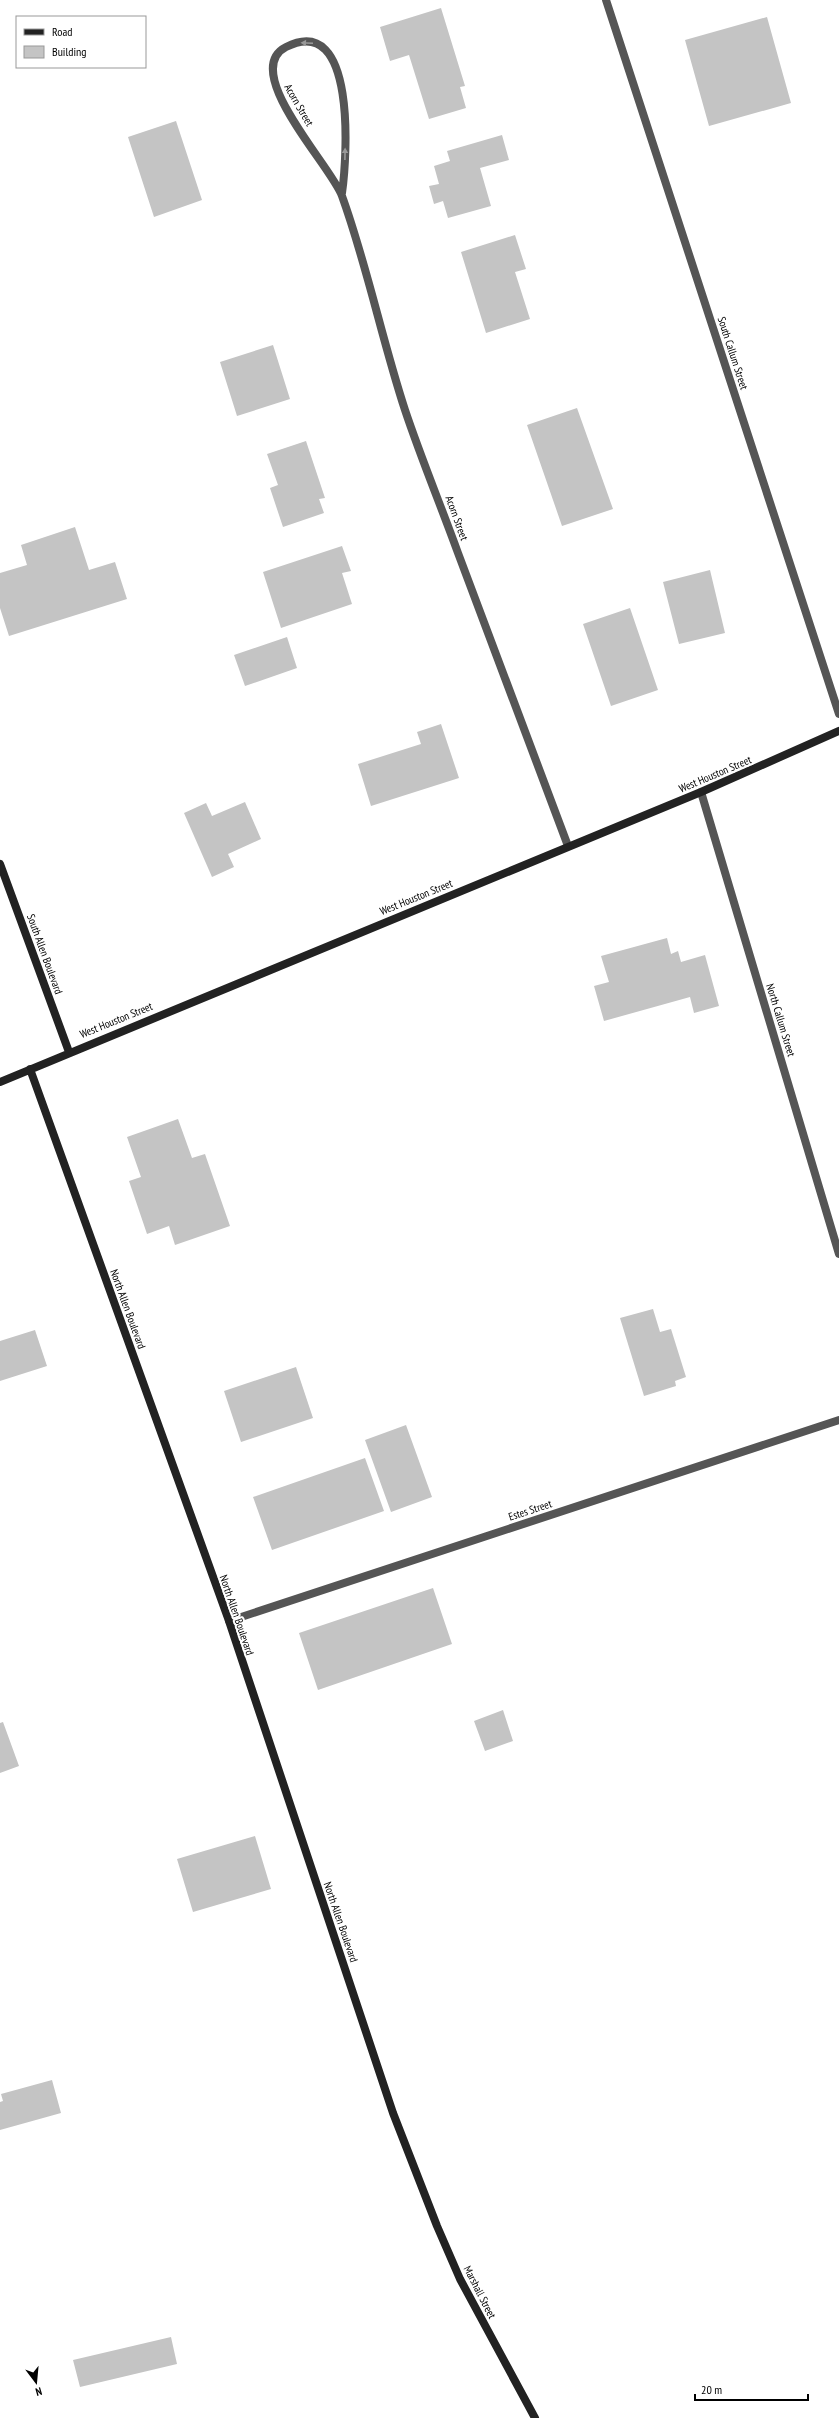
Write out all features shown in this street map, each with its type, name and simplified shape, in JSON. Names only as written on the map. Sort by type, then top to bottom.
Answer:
[{"type":"street","name":"South Callum Street","points":[[606,0],[839,714]]},
{"type":"street","name":"Acorn Street","points":[[342,193],[345,130],[340,76],[335,61],[325,48],[313,43],[300,42],[284,47],[276,55],[271,68],[273,81],[280,99],[342,193],[405,411],[568,846]]},
{"type":"street","name":"West Houston Street","points":[[0,1082],[69,1052],[701,792],[839,731]]},
{"type":"street","name":"North Callum Street","points":[[701,792],[839,1254]]},
{"type":"street","name":"South Allen Boulevard","points":[[0,864],[69,1052]]},
{"type":"street","name":"North Allen Boulevard","points":[[30,1069],[228,1621],[393,2113],[415,2171]]},
{"type":"street","name":"Estes Street","points":[[228,1621],[839,1420]]},
{"type":"street","name":"Marshall Street","points":[[415,2171],[460,2279],[535,2418]]},
{"type":"building","points":[[441,8],[465,86],[460,87],[466,108],[429,119],[409,55],[390,61],[380,27]]},
{"type":"building","points":[[767,17],[791,103],[709,126],[685,40]]},
{"type":"building","points":[[176,121],[202,200],[154,217],[128,137]]},
{"type":"building","points":[[502,135],[509,160],[480,168],[491,206],[448,218],[443,201],[434,204],[429,186],[439,184],[434,166],[450,161],[447,151]]},
{"type":"building","points":[[515,235],[526,269],[515,272],[530,319],[486,333],[461,252]]},
{"type":"building","points":[[273,345],[290,399],[237,416],[220,362]]},
{"type":"building","points":[[577,408],[613,509],[562,526],[527,425]]},
{"type":"building","points":[[306,441],[325,498],[319,499],[324,513],[283,527],[270,488],[278,485],[267,454]]},
{"type":"building","points":[[75,527],[89,570],[115,562],[127,599],[9,636],[0,608],[0,573],[27,565],[21,545]]},
{"type":"building","points":[[342,546],[351,571],[342,573],[352,604],[281,628],[263,572]]},
{"type":"building","points":[[710,570],[725,633],[679,644],[663,582]]},
{"type":"building","points":[[630,608],[658,690],[611,706],[583,624]]},
{"type":"building","points":[[287,637],[297,668],[245,686],[234,655]]},
{"type":"building","points":[[441,724],[459,778],[371,806],[358,764],[421,744],[417,732]]},
{"type":"building","points":[[245,802],[261,839],[228,854],[234,867],[212,877],[184,813],[206,803],[212,816]]},
{"type":"building","points":[[667,938],[671,954],[678,951],[681,962],[705,955],[719,1006],[694,1013],[690,997],[604,1021],[594,986],[609,982],[601,956]]},
{"type":"building","points":[[178,1119],[192,1158],[205,1154],[230,1226],[175,1245],[169,1226],[147,1234],[129,1181],[141,1177],[127,1137]]},
{"type":"building","points":[[653,1309],[660,1332],[671,1329],[686,1377],[675,1381],[676,1386],[644,1396],[620,1318]]},
{"type":"building","points":[[35,1330],[47,1366],[0,1381],[0,1341]]},
{"type":"building","points":[[296,1367],[313,1418],[241,1442],[224,1391]]},
{"type":"building","points":[[406,1425],[432,1497],[391,1512],[365,1440]]},
{"type":"building","points":[[365,1458],[384,1511],[272,1550],[253,1497]]},
{"type":"building","points":[[433,1588],[452,1644],[318,1690],[299,1633]]},
{"type":"building","points":[[503,1710],[513,1741],[485,1751],[474,1721]]},
{"type":"building","points":[[3,1722],[19,1766],[0,1773],[0,1723]]},
{"type":"building","points":[[255,1836],[271,1889],[193,1912],[177,1859]]},
{"type":"building","points":[[52,2080],[61,2113],[0,2130],[0,2102],[3,2101],[1,2094]]},
{"type":"building","points":[[171,2337],[177,2364],[80,2387],[73,2360]]}]
